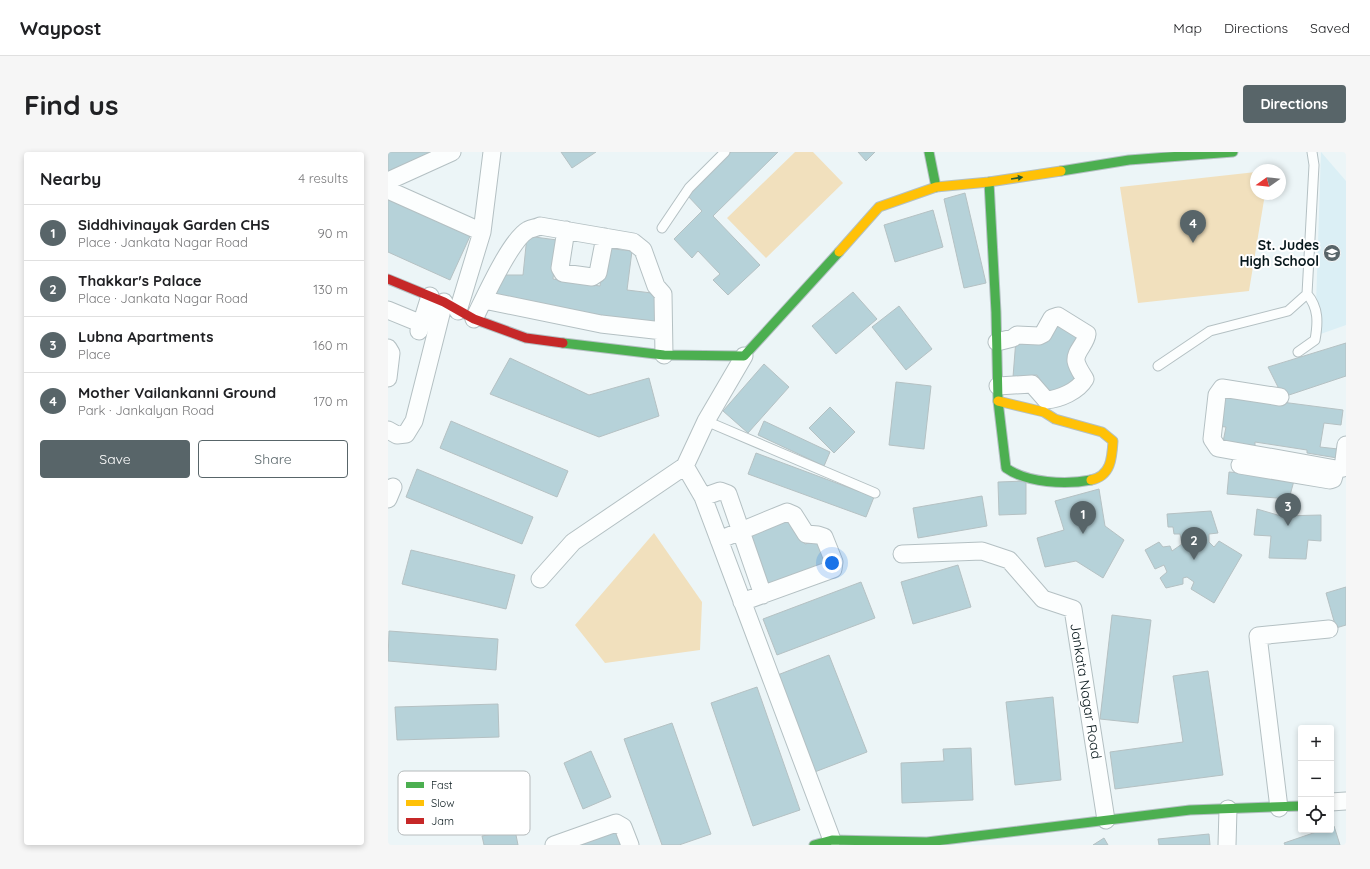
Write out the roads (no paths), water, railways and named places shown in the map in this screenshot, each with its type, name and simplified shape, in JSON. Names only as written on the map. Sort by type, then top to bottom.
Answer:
[{"type":"street","points":[[388,181],[452,152]]},
{"type":"street","points":[[458,311],[482,232],[492,152]]},
{"type":"street","points":[[929,152],[936,186]]},
{"type":"street","points":[[540,579],[573,542],[685,466],[706,421],[744,356],[879,207],[936,186],[989,182],[1129,160],[1233,152]]},
{"type":"street","points":[[989,182],[997,342],[998,394],[1006,468],[1016,474],[1052,480],[1084,482],[1102,476],[1111,465],[1113,440],[1102,432],[1055,419],[1044,412],[998,394]]},
{"type":"street","points":[[388,190],[482,232]]},
{"type":"street","points":[[474,319],[510,251],[519,238],[528,230],[540,226],[633,242],[643,250],[656,286],[663,294],[664,355]]},
{"type":"street","points":[[566,230],[560,268],[564,273],[592,276],[598,273],[605,237]]},
{"type":"street","points":[[388,279],[437,299],[474,319],[526,338],[664,355],[744,356]]},
{"type":"street","points":[[388,310],[420,327],[437,299]]},
{"type":"street","points":[[388,430],[397,435],[406,434],[414,421],[437,299]]},
{"type":"street","points":[[484,300],[601,324],[663,331]]},
{"type":"street","points":[[997,342],[1016,336],[1043,334],[1052,318],[1058,316],[1087,334],[1086,340],[1076,356],[1076,362],[1085,379],[1081,386],[1056,400],[1046,400],[1032,384],[998,394]]},
{"type":"street","points":[[388,348],[391,353],[388,378]]},
{"type":"street","points":[[1280,397],[1222,388],[1216,395],[1212,440],[1218,448],[1336,469],[1343,468],[1346,445]]},
{"type":"street","points":[[1240,465],[1330,480],[1333,480],[1336,469]]},
{"type":"street","points":[[685,466],[703,496],[832,840]]},
{"type":"street","points":[[703,496],[720,491],[728,494],[763,595]]},
{"type":"street","points":[[719,540],[787,512],[794,515],[806,534],[824,537],[834,562],[833,569],[742,602]]},
{"type":"street","points":[[719,540],[740,531]]},
{"type":"street","name":"Jankata Nagar Road","points":[[902,554],[982,551],[1009,560],[1043,599],[1073,609],[1106,820]]},
{"type":"street","points":[[1279,808],[1258,636],[1329,629]]},
{"type":"street","points":[[1334,802],[1346,801]]},
{"type":"street","points":[[814,845],[832,840],[927,842],[1190,810],[1298,806]]},
{"type":"street","points":[[1227,845],[1228,809]]},
{"type":"street","points":[[554,845],[616,823],[623,827],[630,845]]},
{"type":"lane","points":[[662,228],[689,188],[725,152]]},
{"type":"lane","points":[[1298,352],[1315,340],[1318,322],[1315,303],[1307,294],[1314,165],[1312,152]]},
{"type":"lane","points":[[1158,366],[1210,331],[1288,311],[1307,294]]},
{"type":"lane","points":[[706,421],[875,493]]},
{"type":"place","name":"Mother Vailankanni Ground","points":[[1193,243]]},
{"type":"place","name":"St. Judes High School","points":[[1332,253]]},
{"type":"place","name":"Lubna Apartments","points":[[1288,526]]},
{"type":"place","name":"Siddhivinayak Garden CHS","points":[[1083,534]]},
{"type":"place","name":"Thakkar's Palace","points":[[1194,560]]}]
